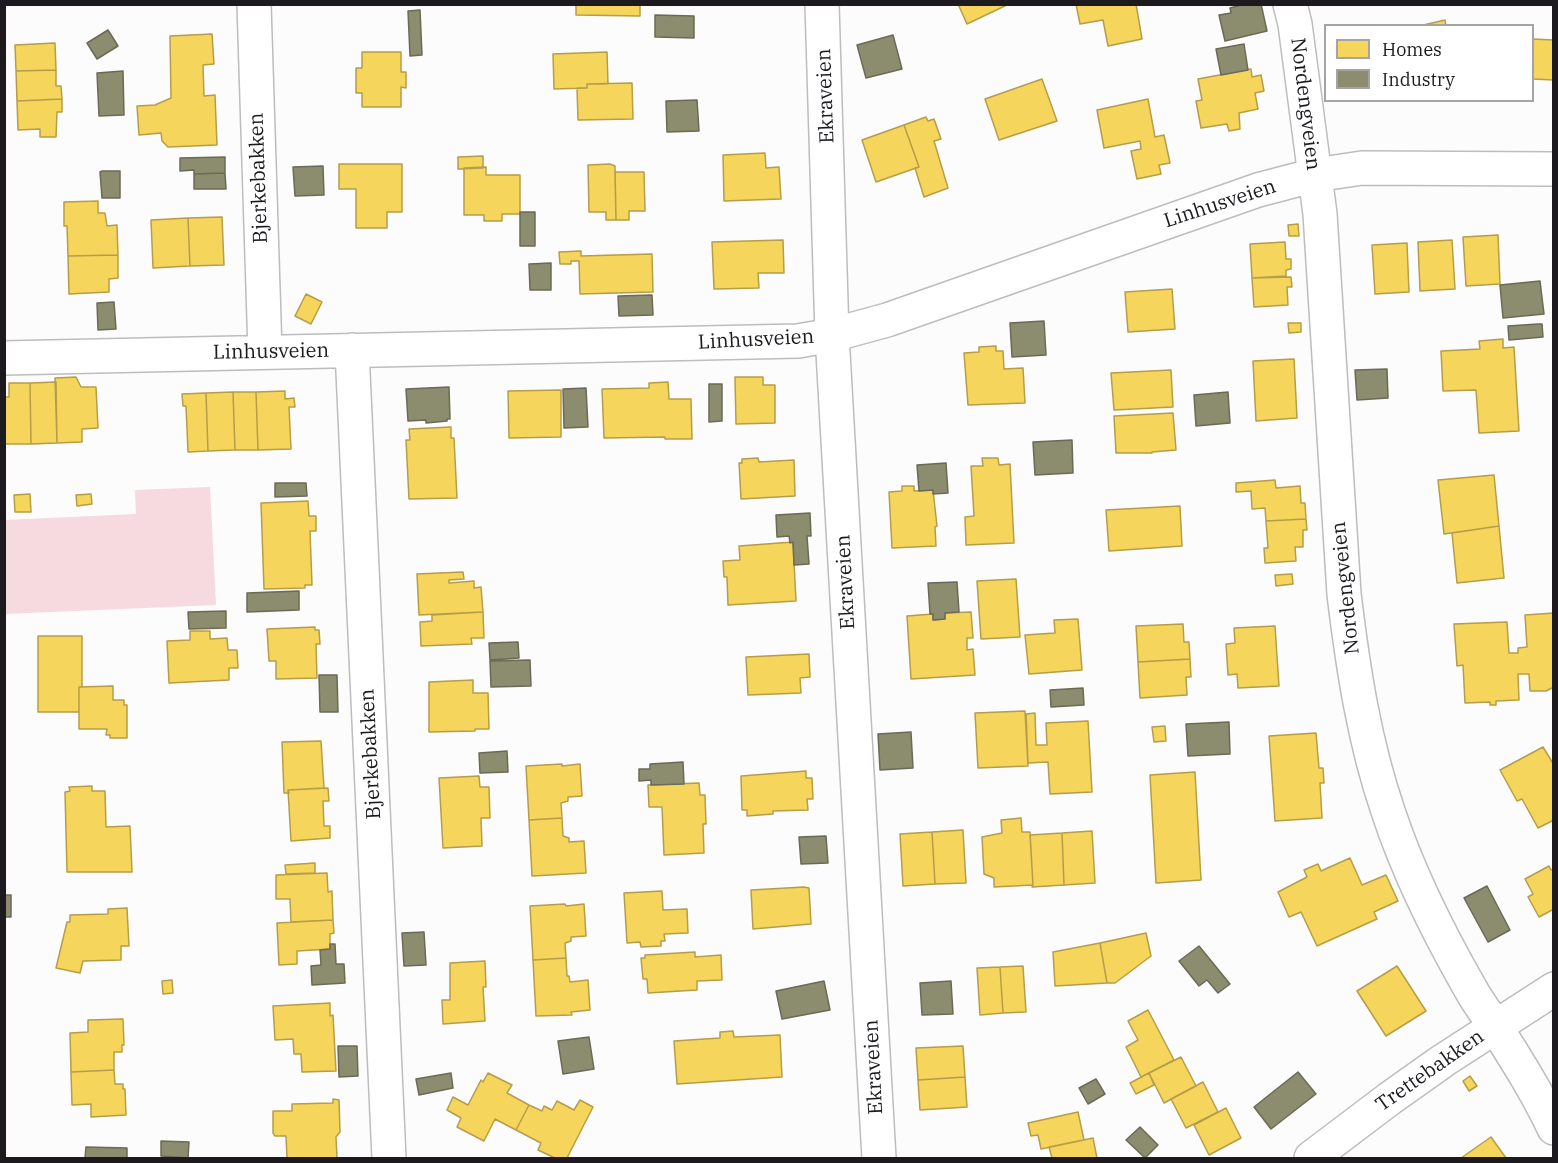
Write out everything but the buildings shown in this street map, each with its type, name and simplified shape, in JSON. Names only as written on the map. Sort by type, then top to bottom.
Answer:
[{"type":"street","name":"Bjerkebakken","points":[[254,4],[265,352]]},
{"type":"street","name":"Ekraveien","points":[[822,4],[832,335],[879,1158]]},
{"type":"street","name":"Nordengveien","points":[[1290,4],[1295,24],[1315,175],[1324,261],[1344,594],[1365,728],[1388,812],[1404,854],[1446,944],[1471,991],[1531,1083],[1554,1128]]},
{"type":"street","name":"Linhusveien","points":[[4,358],[798,341],[832,335],[943,302],[1258,190],[1315,175],[1384,167],[1554,169]]},
{"type":"street","name":"Bjerkebakken","points":[[352,350],[389,1158]]},
{"type":"street","name":"Trettebakken","points":[[1311,1158],[1389,1099],[1554,989]]},
{"type":"shaded area","points":[[210,487],[216,605],[5,614],[5,520],[136,514],[135,490]]}]
